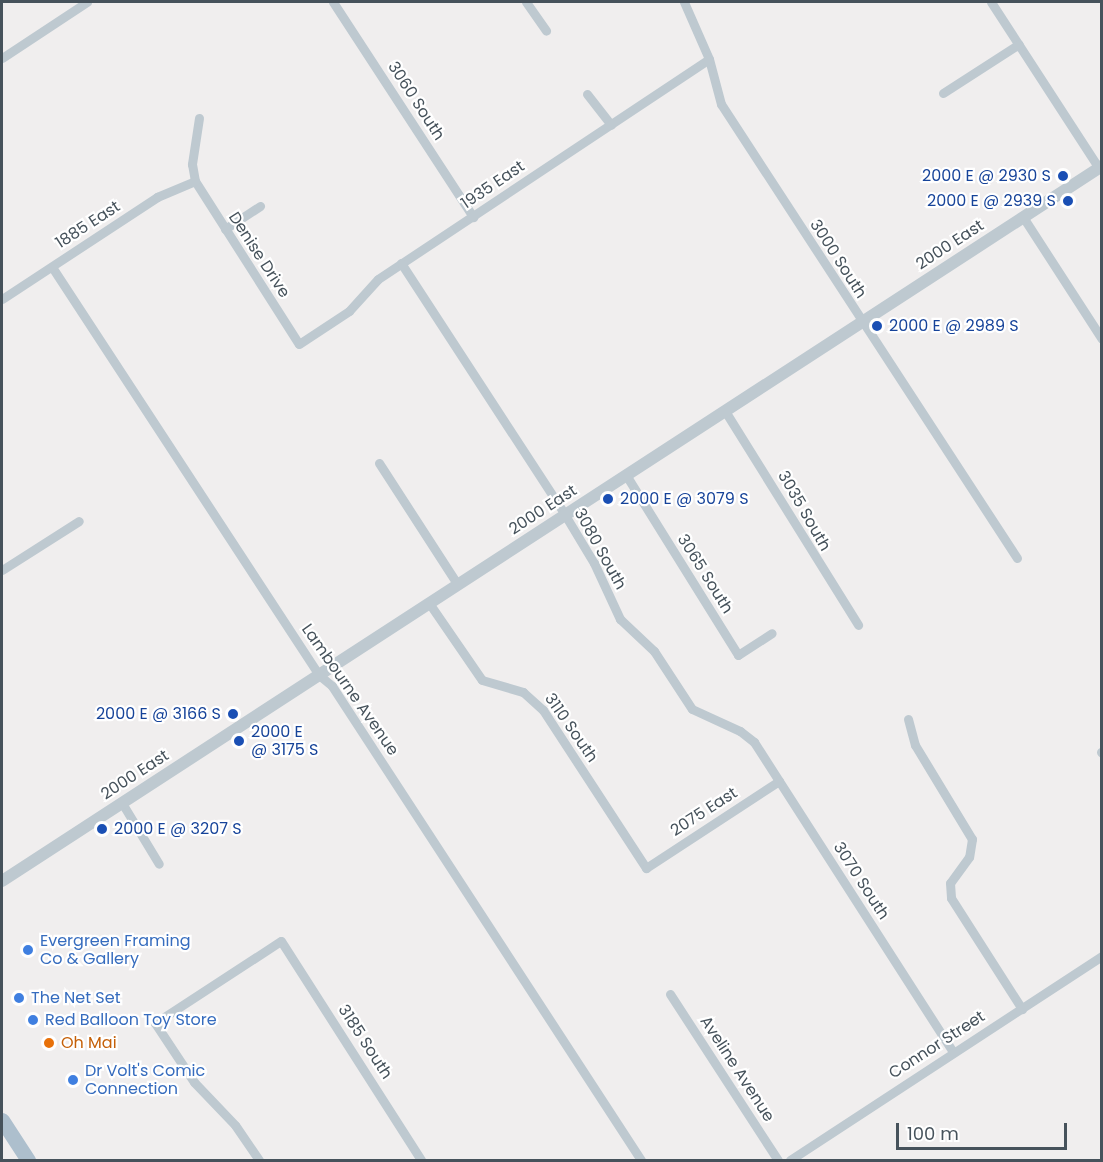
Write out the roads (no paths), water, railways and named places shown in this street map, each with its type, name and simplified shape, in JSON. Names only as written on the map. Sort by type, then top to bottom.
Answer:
[{"type":"main road","points":[[4,1128],[28,1161]]},
{"type":"street","points":[[2,58],[87,2]]},
{"type":"street","name":"3060 South","points":[[333,2],[473,217]]},
{"type":"street","points":[[526,2],[546,31]]},
{"type":"street","name":"3000 South","points":[[684,2],[709,59],[721,104],[1017,558]]},
{"type":"street","points":[[991,2],[1100,167]]},
{"type":"street","points":[[943,93],[1019,44]]},
{"type":"street","name":"1935 East","points":[[299,344],[349,310],[378,279],[401,263],[709,59]]},
{"type":"street","points":[[587,94],[611,125]]},
{"type":"street","points":[[195,181],[192,164],[199,118]]},
{"type":"street","name":"2000 East","points":[[2,881],[1100,167]]},
{"type":"street","name":"Denise Drive","points":[[195,181],[299,344]]},
{"type":"street","name":"1885 East","points":[[2,299],[157,197],[195,181]]},
{"type":"street","points":[[225,229],[260,206]]},
{"type":"street","points":[[1023,217],[1101,339]]},
{"type":"street","name":"3080 South","points":[[401,263],[565,515],[602,578],[621,619],[654,651],[692,709],[740,731]]},
{"type":"street","name":"Lambourne Avenue","points":[[52,267],[319,675],[335,690],[641,1161]]},
{"type":"street","name":"3035 South","points":[[725,411],[858,625]]},
{"type":"street","points":[[379,463],[458,585]]},
{"type":"street","name":"3065 South","points":[[626,475],[738,655],[772,633]]},
{"type":"street","points":[[2,570],[79,521]]},
{"type":"street","name":"3110 South","points":[[429,603],[482,680],[523,692],[543,710],[646,868]]},
{"type":"street","points":[[908,719],[915,745],[972,839],[969,857],[950,883],[951,898],[1022,1008]]},
{"type":"street","name":"3070 South","points":[[740,731],[754,742],[954,1052]]},
{"type":"street","name":"2075 East","points":[[646,868],[779,781]]},
{"type":"street","points":[[122,803],[159,864]]},
{"type":"street","name":"3185 South","points":[[259,1161],[235,1125],[194,1082],[155,1023],[281,941],[421,1161]]},
{"type":"street","name":"Connor Street","points":[[790,1161],[1101,957]]},
{"type":"street","name":"Aveline Avenue","points":[[670,994],[778,1161]]},
{"type":"place","name":"2000 E @ 2930 S","points":[[1063,176]]},
{"type":"place","name":"2000 E @ 2939 S","points":[[1068,201]]},
{"type":"place","name":"2000 E @ 2989 S","points":[[877,326]]},
{"type":"place","name":"2000 E @ 3079 S","points":[[608,499]]},
{"type":"place","name":"2000 E @ 3166 S","points":[[233,714]]},
{"type":"place","name":"2000 E @ 3175 S","points":[[239,741]]},
{"type":"place","name":"2000 E @ 3207 S","points":[[102,829]]},
{"type":"place","name":"Evergreen Framing Co & Gallery","points":[[28,950]]},
{"type":"place","name":"The Net Set","points":[[19,998]]},
{"type":"place","name":"Red Balloon Toy Store","points":[[33,1020]]},
{"type":"place","name":"Oh Mai","points":[[49,1043]]},
{"type":"place","name":"Dr Volt's Comic Connection","points":[[73,1080]]}]
